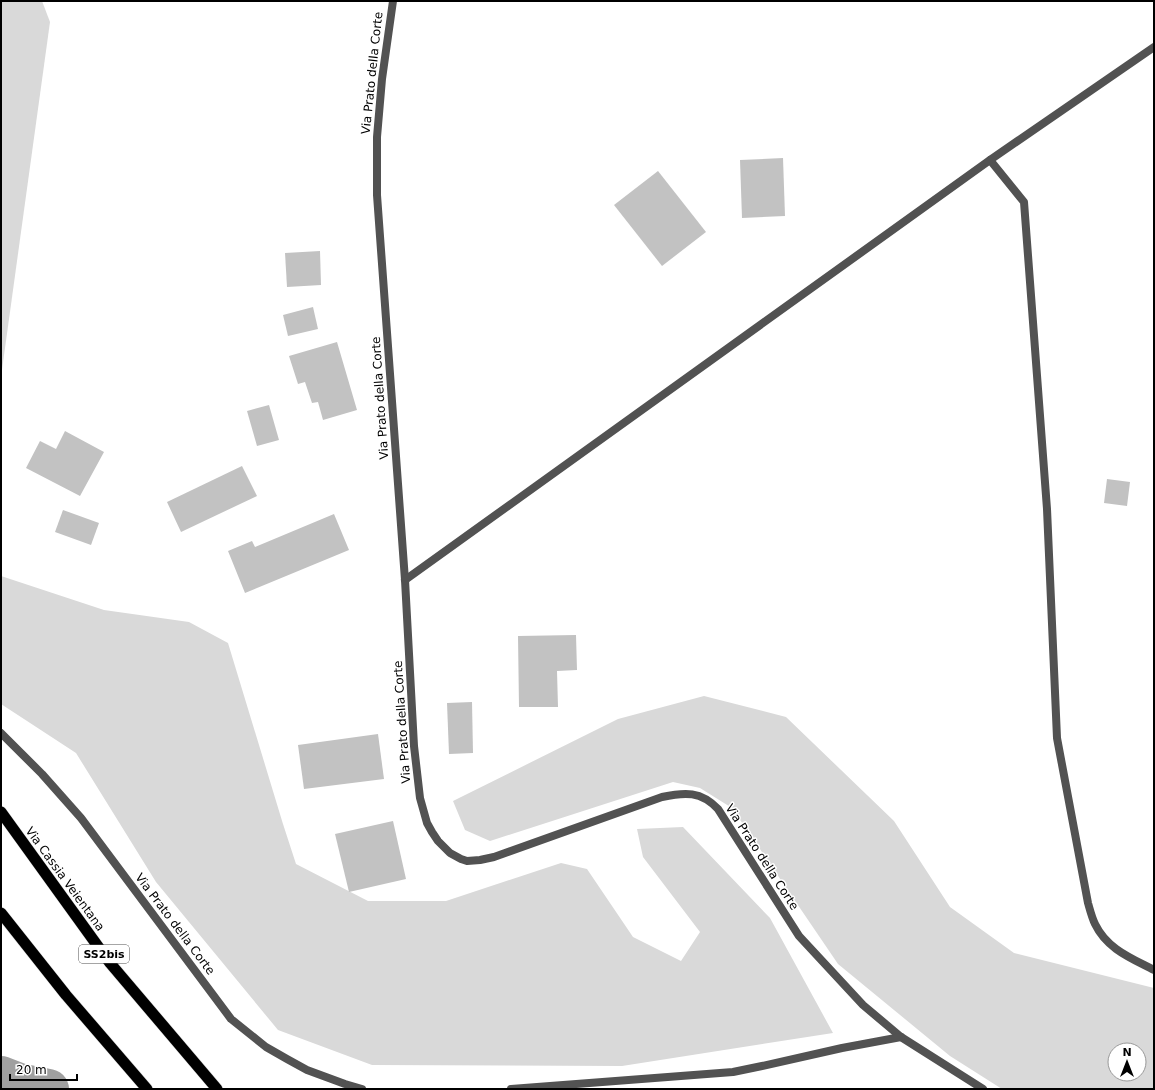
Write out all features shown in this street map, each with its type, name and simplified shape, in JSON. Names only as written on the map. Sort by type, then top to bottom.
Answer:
[{"type":"highway","name":"Via Cassia Veientana","points":[[1,812],[110,963],[217,1089]]},
{"type":"highway","points":[[1,913],[66,995],[147,1089]]},
{"type":"street","name":"Via Prato della Corte","points":[[393,1],[382,79],[377,137],[377,194],[405,580],[414,746],[420,798],[427,823],[438,841],[454,856],[467,861],[480,860],[494,857],[662,797],[683,793],[703,797],[718,809],[799,936],[863,1005],[901,1037],[983,1089]]},
{"type":"street","points":[[405,580],[990,160],[1154,46]]},
{"type":"street","points":[[990,160],[1024,202],[1047,509],[1057,738],[1088,903],[1095,924],[1103,937],[1121,953],[1154,970]]},
{"type":"street","name":"Via Prato della Corte","points":[[1,733],[42,774],[81,818],[231,1018],[266,1047],[287,1060],[307,1070],[362,1089]]},
{"type":"street","points":[[511,1089],[733,1072],[842,1048],[901,1037]]},
{"type":"shaded area","points":[[1,1],[42,1],[50,22],[1,377]]},
{"type":"shaded area","points":[[1,576],[104,610],[189,622],[228,643],[296,864],[368,901],[446,901],[561,863],[587,869],[633,937],[681,961],[700,932],[643,857],[637,829],[683,827],[770,918],[833,1033],[622,1066],[372,1065],[278,1030],[156,882],[76,753],[1,704]]},
{"type":"shaded area","points":[[704,696],[786,717],[894,821],[950,907],[1014,953],[1154,988],[1154,1089],[1002,1089],[950,1056],[838,964],[732,808],[700,788],[673,782],[490,841],[465,830],[453,801],[618,719]]},
{"type":"building","points":[[783,158],[785,216],[742,218],[740,160]]},
{"type":"building","points":[[658,171],[706,232],[662,266],[614,205]]},
{"type":"building","points":[[320,251],[321,285],[287,287],[285,253]]},
{"type":"building","points":[[313,307],[318,329],[288,336],[283,315]]},
{"type":"building","points":[[337,342],[357,410],[323,420],[318,402],[312,403],[305,382],[298,384],[289,356]]},
{"type":"building","points":[[269,405],[279,440],[257,446],[247,411]]},
{"type":"building","points":[[65,431],[104,452],[80,496],[26,468],[40,441],[56,449]]},
{"type":"building","points":[[242,466],[257,496],[181,532],[167,502]]},
{"type":"building","points":[[1107,479],[1130,482],[1127,506],[1104,503]]},
{"type":"building","points":[[63,510],[99,523],[91,545],[55,532]]},
{"type":"building","points":[[334,514],[349,550],[245,593],[228,551],[252,541],[255,547]]},
{"type":"building","points":[[576,635],[577,670],[557,671],[558,707],[519,707],[518,636]]},
{"type":"building","points":[[472,702],[473,753],[449,754],[447,703]]},
{"type":"building","points":[[378,734],[384,779],[304,789],[298,745]]},
{"type":"building","points":[[393,821],[406,879],[349,892],[335,834]]},
{"type":"waterway","points":[[1,1076],[19,1083],[49,1089]]}]
